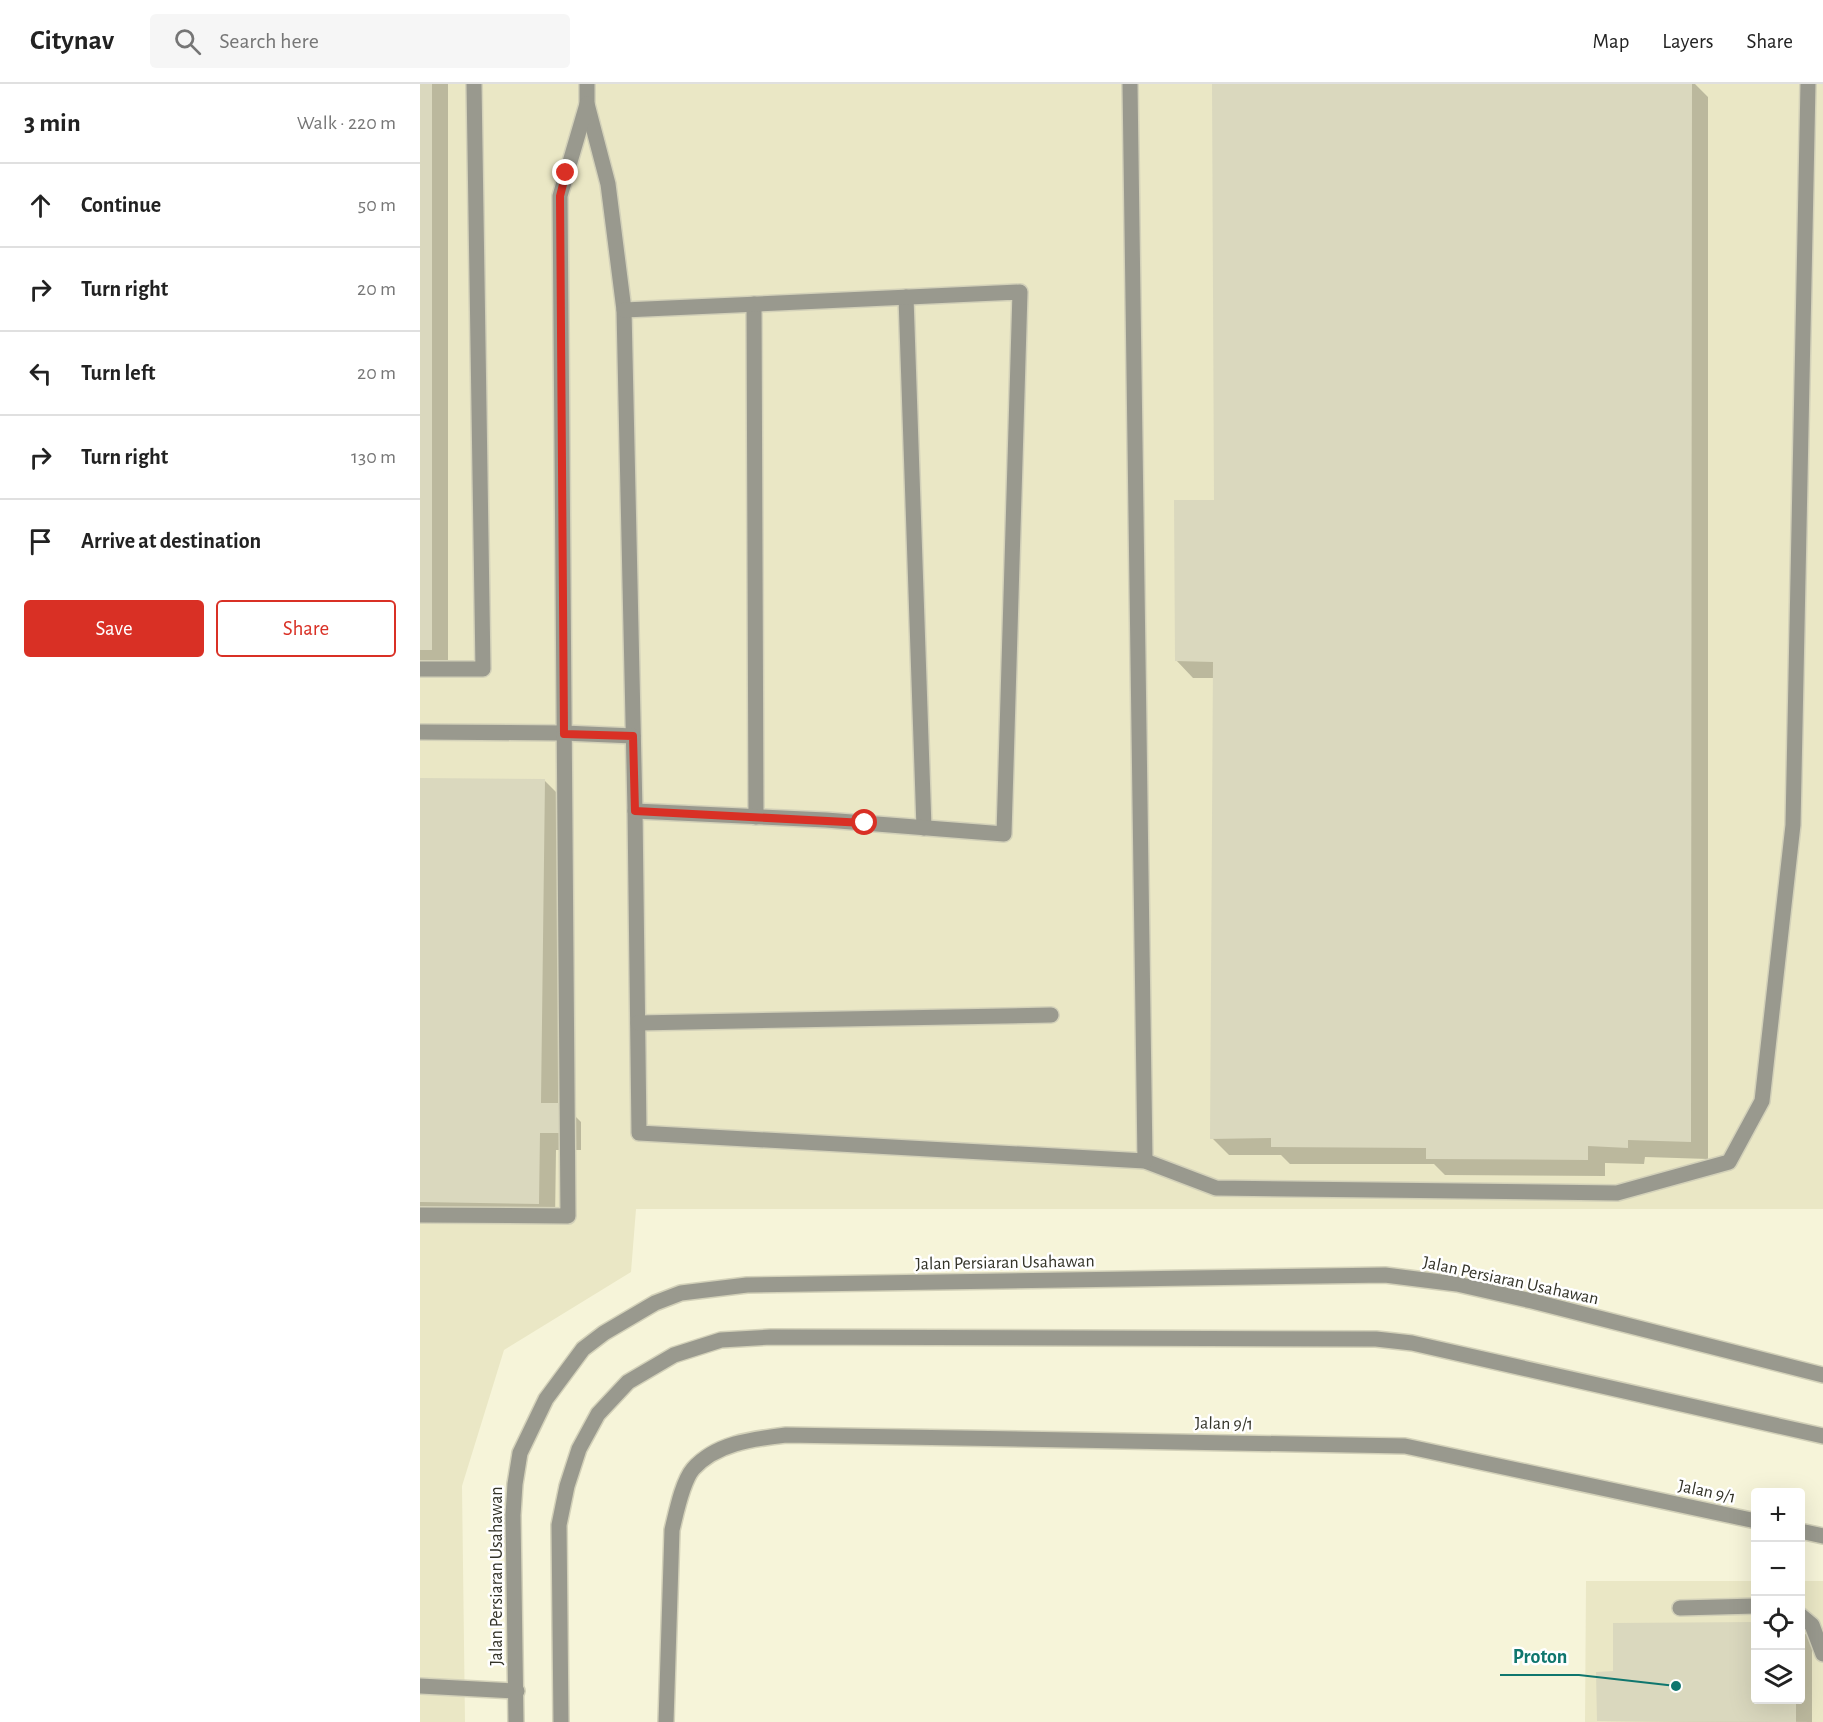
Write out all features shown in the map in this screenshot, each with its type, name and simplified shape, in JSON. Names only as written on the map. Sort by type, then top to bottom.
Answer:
[{"type":"street","points":[[420,669],[483,669],[474,84]]},
{"type":"street","points":[[587,84],[587,104],[608,184],[624,310],[635,811],[639,1133],[1145,1161],[1216,1188],[1617,1193],[1729,1162],[1762,1101],[1793,825],[1808,84]]},
{"type":"street","points":[[1130,84],[1145,1161]]},
{"type":"street","points":[[420,1215],[568,1216],[560,196],[587,104]]},
{"type":"street","points":[[624,310],[1020,292],[1004,834],[635,811]]},
{"type":"street","points":[[906,297],[924,828]]},
{"type":"street","points":[[754,304],[756,817]]},
{"type":"street","points":[[420,732],[633,736]]},
{"type":"street","points":[[638,1023],[1051,1015]]},
{"type":"street","name":"Jalan Persiaran Usahawan","points":[[516,1722],[513,1515],[520,1453],[546,1399],[583,1349],[628,1317],[681,1293],[747,1285],[1385,1275],[1456,1284],[1532,1301],[1823,1375]]},
{"type":"street","points":[[561,1722],[559,1525],[567,1486],[579,1449],[598,1414],[628,1382],[674,1355],[721,1340],[771,1337],[1376,1339],[1413,1343],[1823,1436]]},
{"type":"street","name":"Jalan 9/1","points":[[666,1722],[672,1530],[679,1500],[692,1470],[718,1449],[752,1440],[786,1435],[1405,1446],[1751,1520]]},
{"type":"street","points":[[1805,1532],[1823,1536]]},
{"type":"street","points":[[1680,1608],[1751,1606]]},
{"type":"street","points":[[1805,1619],[1812,1625],[1823,1654]]},
{"type":"street","points":[[420,1686],[517,1691]]},
{"type":"shaded area","points":[[420,84],[1823,84],[1823,1209],[636,1209],[631,1272],[504,1350],[462,1486],[465,1722],[420,1722]]},
{"type":"shaded area","points":[[1586,1581],[1751,1581],[1751,1704],[1805,1704],[1805,1581],[1823,1581],[1823,1722],[1585,1722]]},
{"type":"building","points":[[420,84],[432,84],[432,650],[420,650]]},
{"type":"building","points":[[1212,84],[1692,84],[1691,1142],[1628,1140],[1628,1148],[1588,1146],[1588,1160],[1426,1159],[1426,1148],[1271,1147],[1271,1138],[1210,1139],[1213,662],[1175,661],[1174,500],[1214,500]]},
{"type":"building","points":[[420,778],[545,779],[541,1103],[564,1103],[564,1133],[540,1133],[539,1204],[420,1202]]},
{"type":"building","points":[[1751,1622],[1751,1704],[1796,1704],[1796,1722],[1597,1721],[1596,1672],[1613,1671],[1613,1623]]},
{"type":"place","name":"Proton","points":[[1676,1686]]},
{"type":"route","points":[[566,173],[560,196],[564,734],[633,736],[635,811],[865,823]]}]
